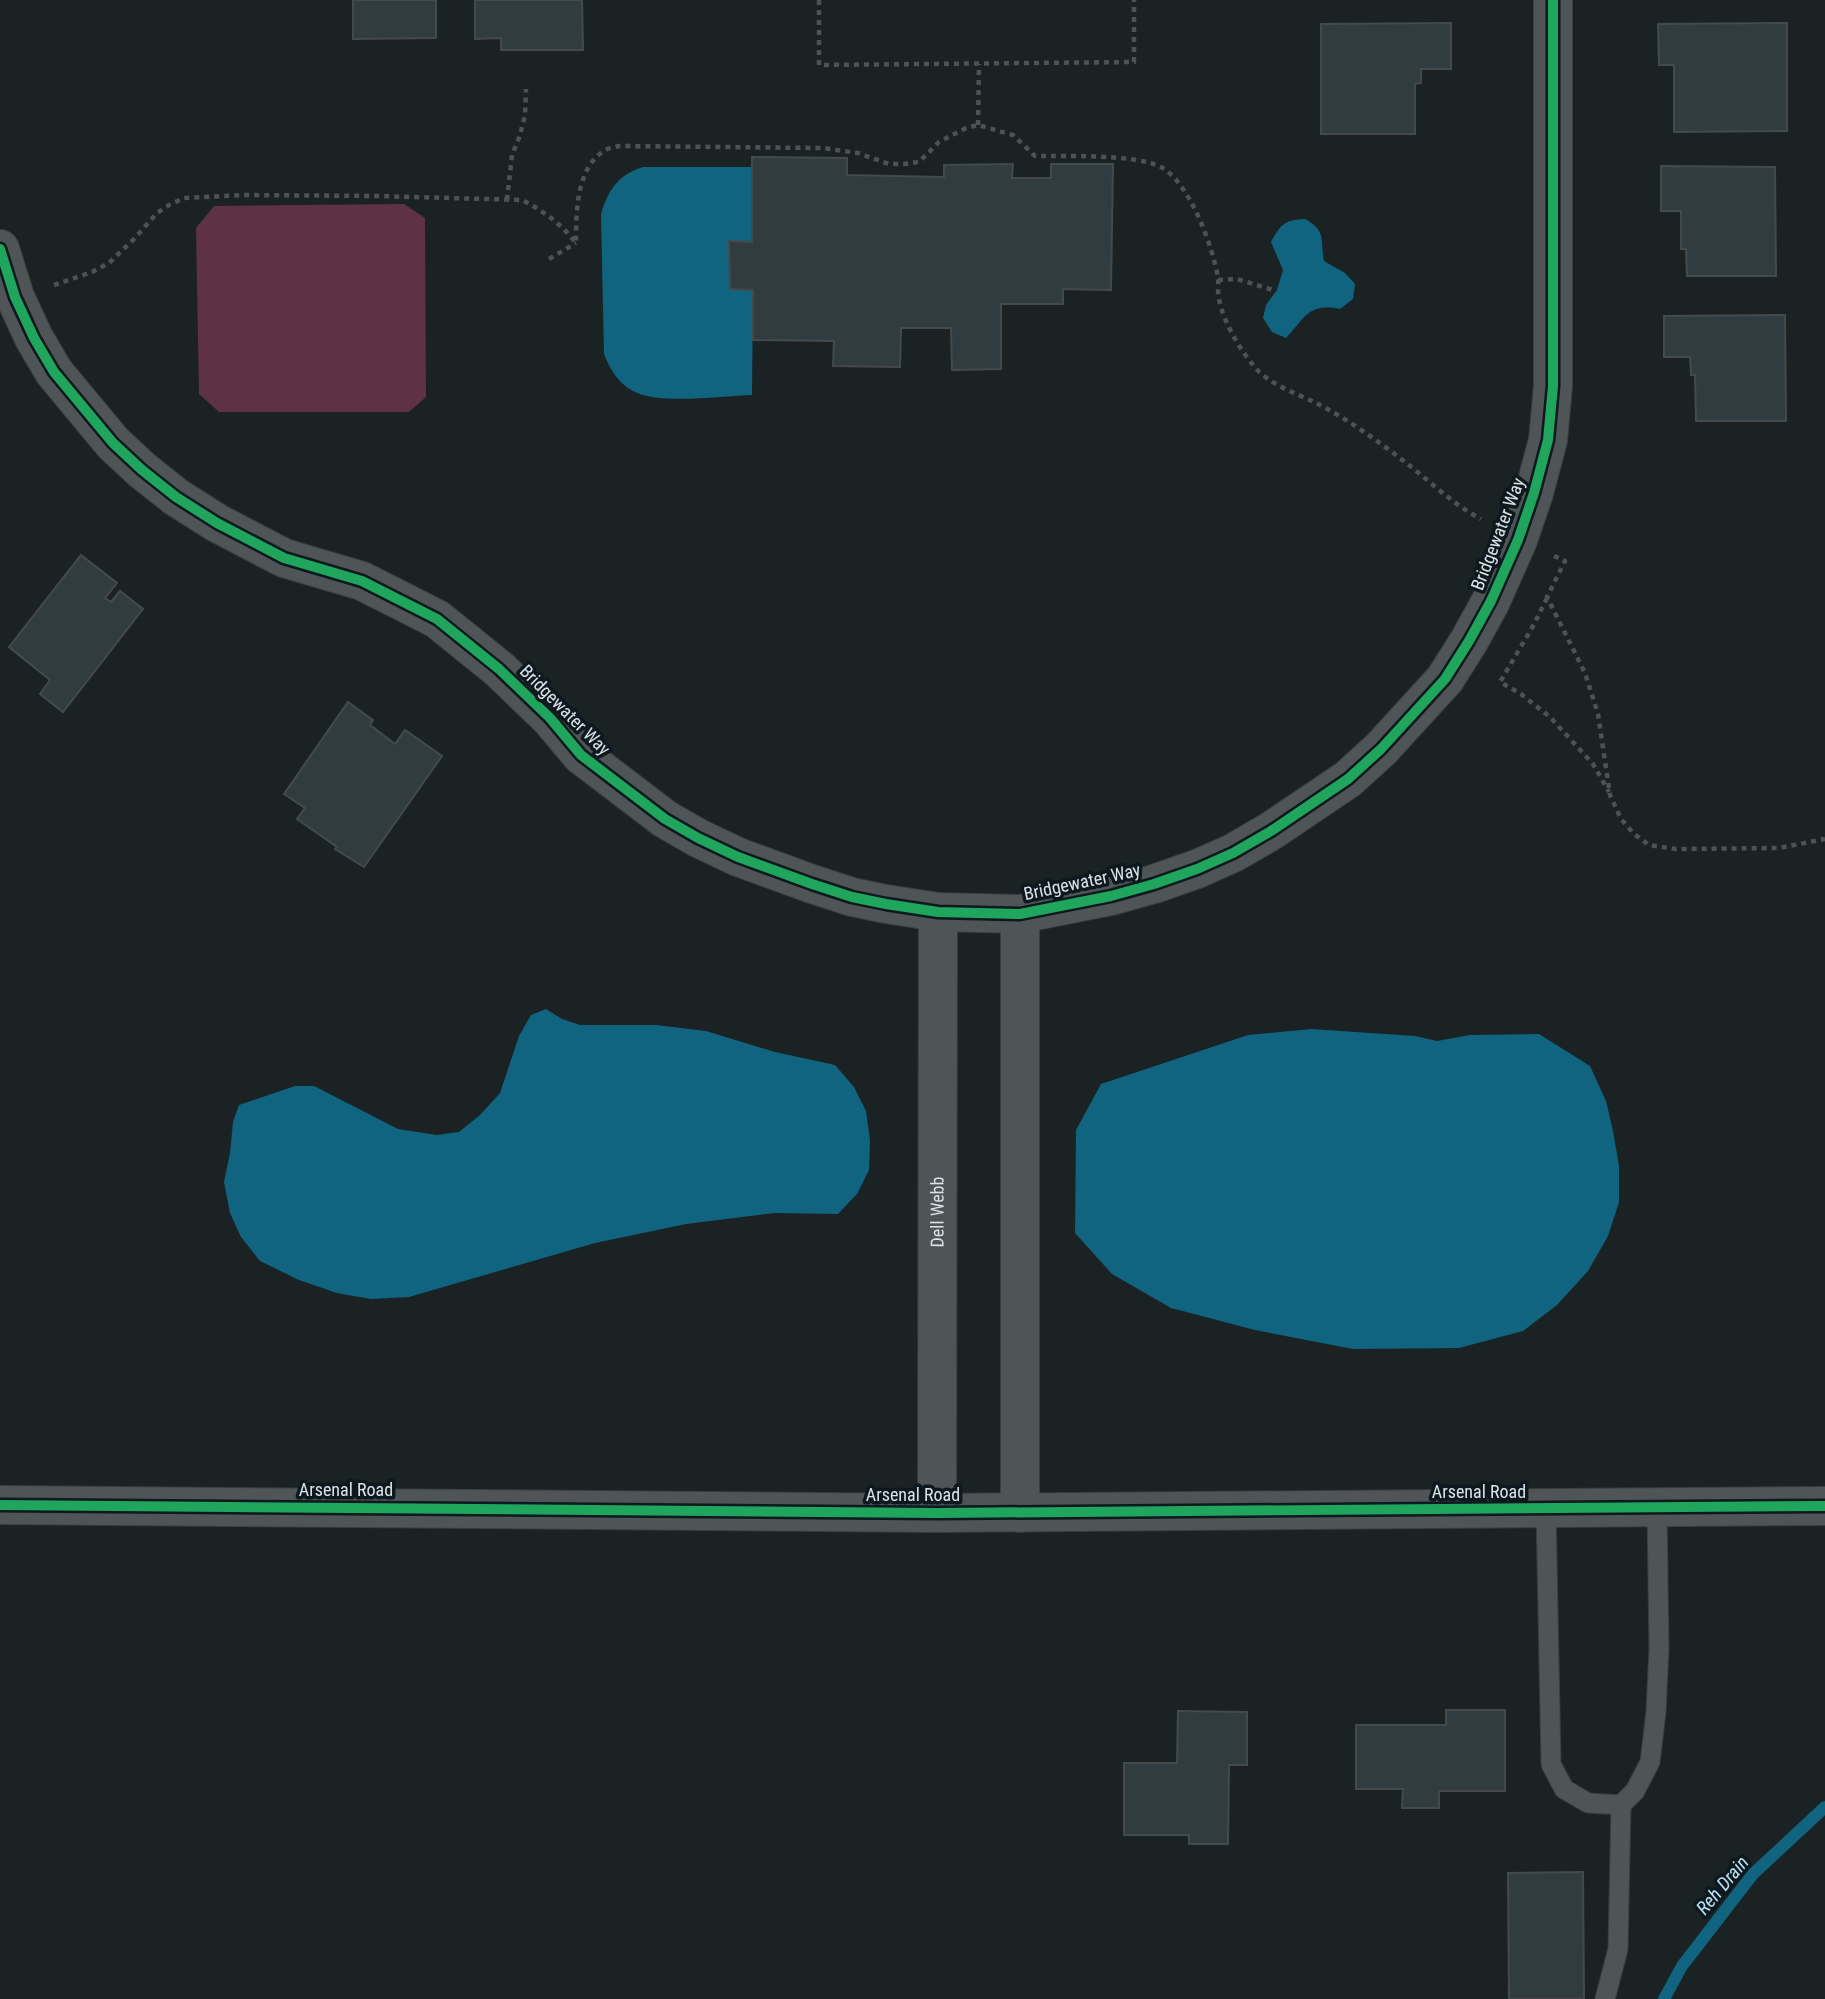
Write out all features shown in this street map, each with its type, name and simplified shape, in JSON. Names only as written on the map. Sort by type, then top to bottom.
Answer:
[{"type":"street","name":"Bridgewater Way","points":[[0,249],[15,298],[34,338],[62,381],[113,443],[142,470],[176,497],[217,523],[284,558],[362,582],[438,619],[499,669],[550,718],[582,755],[665,819],[738,857],[852,897],[938,912],[1020,914],[1111,896],[1154,884],[1233,853],[1271,831],[1348,779],[1381,749],[1445,679],[1469,641],[1491,601],[1518,540],[1548,440],[1553,386],[1553,0]]},
{"type":"street","name":"Dell Webb","points":[[937,1513],[938,912]]},
{"type":"street","points":[[1020,914],[1020,1513]]},
{"type":"street","name":"Arsenal Road","points":[[0,1505],[937,1513],[1825,1506]]},
{"type":"lane","points":[[1605,1999],[1618,1949],[1621,1805],[1635,1791],[1650,1762],[1656,1712],[1657,1508]]},
{"type":"lane","points":[[1546,1509],[1551,1764],[1564,1789],[1588,1803],[1621,1805]]},
{"type":"path","points":[[819,0],[819,65],[1134,62],[1134,0]]},
{"type":"path","points":[[978,125],[979,64]]},
{"type":"path","points":[[507,200],[512,155],[525,116],[526,89]]},
{"type":"path","points":[[576,243],[579,198],[584,176],[593,160],[605,150],[619,146],[823,148],[858,153],[890,164],[905,164],[919,162],[939,142],[978,125],[1013,135],[1035,156],[1095,157],[1149,162],[1171,173],[1189,199],[1206,234],[1218,280],[1218,296],[1223,316],[1254,367],[1281,388],[1320,405],[1359,430],[1407,463],[1448,499],[1475,516],[1518,540],[1565,561],[1532,628],[1500,682],[1521,694],[1550,717],[1593,764],[1621,819],[1634,834],[1649,845],[1676,849],[1779,848],[1825,839]]},
{"type":"path","points":[[15,298],[92,272],[109,263],[157,213],[184,198],[202,196],[523,200],[542,210],[564,228],[576,243]]},
{"type":"path","points":[[550,259],[576,243]]},
{"type":"path","points":[[1218,280],[1237,279],[1273,290]]},
{"type":"path","points":[[1547,597],[1585,673],[1598,713],[1610,795]]},
{"type":"shaded area","points":[[404,204],[425,218],[426,397],[409,412],[219,412],[199,394],[196,228],[214,206]]},
{"type":"water","points":[[643,167],[752,167],[752,242],[729,242],[730,288],[753,290],[752,395],[674,399],[644,395],[623,384],[606,360],[601,214],[615,184],[627,174]]},
{"type":"water","points":[[1305,219],[1320,232],[1324,261],[1345,273],[1355,284],[1353,299],[1340,309],[1321,308],[1308,313],[1286,338],[1272,332],[1263,318],[1266,305],[1277,290],[1283,270],[1271,242],[1284,224]]},
{"type":"water","points":[[546,1009],[562,1019],[580,1025],[656,1025],[706,1031],[775,1052],[835,1065],[854,1087],[866,1111],[870,1140],[869,1170],[857,1194],[838,1214],[774,1213],[686,1224],[595,1243],[409,1297],[371,1299],[337,1293],[299,1280],[260,1261],[241,1237],[230,1213],[224,1182],[233,1122],[239,1105],[295,1086],[314,1086],[398,1129],[437,1135],[459,1132],[480,1115],[500,1093],[519,1036],[531,1015]]},
{"type":"water","points":[[1311,1029],[1415,1036],[1437,1041],[1470,1035],[1539,1034],[1590,1066],[1606,1101],[1613,1131],[1619,1166],[1619,1202],[1608,1236],[1588,1271],[1557,1305],[1523,1331],[1459,1348],[1353,1349],[1255,1330],[1171,1308],[1112,1274],[1075,1233],[1076,1130],[1101,1084],[1248,1035]]},
{"type":"building","points":[[353,0],[436,0],[436,38],[353,39]]},
{"type":"building","points":[[475,0],[582,0],[583,50],[501,50],[501,38],[475,39]]},
{"type":"building","points":[[1451,23],[1451,69],[1421,69],[1421,83],[1415,84],[1415,134],[1321,134],[1321,24]]},
{"type":"building","points":[[1787,23],[1787,131],[1674,132],[1674,65],[1659,65],[1658,24]]},
{"type":"building","points":[[752,157],[847,158],[847,175],[944,177],[944,165],[1013,164],[1012,178],[1051,178],[1051,164],[1113,164],[1111,290],[1063,289],[1063,304],[1001,304],[1001,369],[952,370],[951,328],[901,328],[900,367],[833,366],[834,341],[753,340],[753,290],[730,289],[729,241],[752,242]]},
{"type":"building","points":[[1661,166],[1775,167],[1776,276],[1687,276],[1686,249],[1681,249],[1681,211],[1661,211]]},
{"type":"building","points":[[1785,315],[1786,421],[1696,421],[1695,375],[1691,375],[1690,357],[1664,357],[1664,316]]},
{"type":"building","points":[[81,555],[117,583],[105,598],[111,602],[120,591],[143,609],[63,712],[40,694],[50,680],[9,647]]},
{"type":"building","points":[[348,702],[373,720],[370,725],[395,744],[405,730],[442,756],[364,867],[335,849],[337,847],[297,819],[305,808],[284,794]]},
{"type":"building","points":[[1446,1710],[1505,1710],[1505,1791],[1439,1791],[1439,1808],[1402,1808],[1403,1789],[1356,1789],[1356,1725],[1446,1725]]},
{"type":"building","points":[[1178,1711],[1247,1712],[1247,1765],[1229,1765],[1228,1844],[1189,1844],[1189,1835],[1124,1835],[1124,1763],[1177,1763]]},
{"type":"building","points":[[1583,1872],[1584,1999],[1509,1999],[1508,1873]]},
{"type":"waterway","name":"Reh Drain","points":[[1664,1999],[1682,1966],[1753,1874],[1825,1807]]},
{"type":"cycle path","points":[[0,249],[15,297],[54,372],[113,443],[142,470],[176,497],[217,523],[284,558],[362,581],[437,619],[499,669],[550,718],[581,755],[665,819],[738,857],[852,897],[938,912],[1020,914],[1111,896],[1154,884],[1233,853],[1271,831],[1348,779],[1381,749],[1445,679],[1469,641],[1491,601],[1518,540],[1548,440],[1553,386],[1553,0]]},
{"type":"cycle path","points":[[0,1505],[937,1513],[1825,1506]]}]
